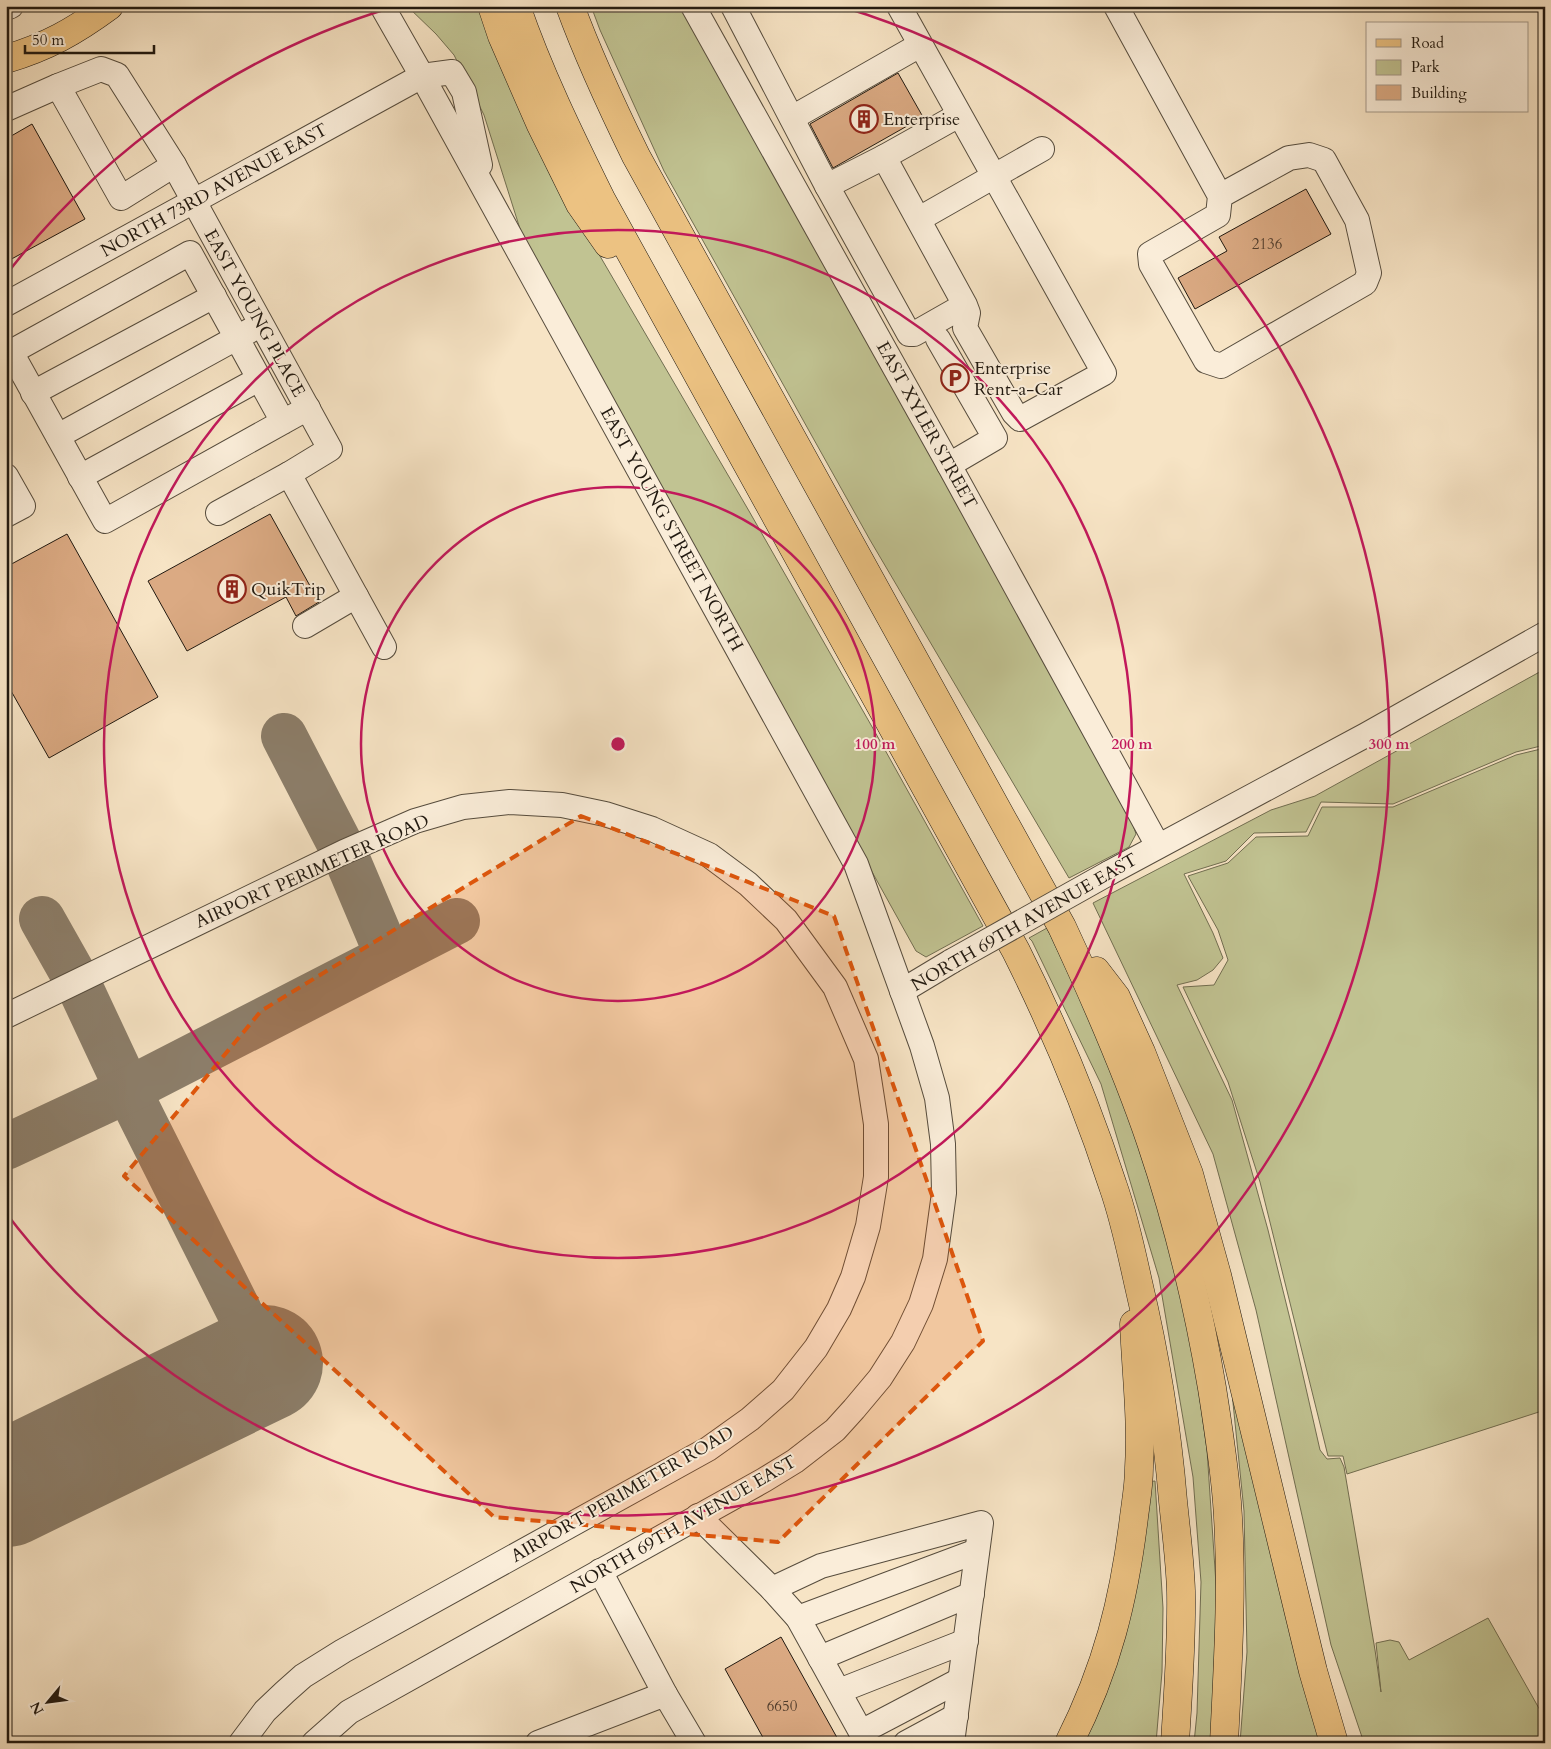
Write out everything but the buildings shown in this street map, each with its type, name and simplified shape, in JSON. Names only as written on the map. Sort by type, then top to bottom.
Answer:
[{"type":"main road","points":[[6,60],[51,43],[89,16],[109,6]]},
{"type":"main road","points":[[492,6],[502,36],[540,122],[580,204],[706,388]]},
{"type":"main road","points":[[516,6],[527,38],[556,106],[601,199],[1016,951],[1044,1007],[1098,1144],[1114,1188],[1130,1247],[1152,1343],[1162,1400],[1181,1590],[1181,1658],[1175,1743]]},
{"type":"main road","points":[[570,6],[584,45],[636,156],[1062,927],[1100,1008],[1151,1142],[1184,1254],[1206,1352],[1218,1422],[1227,1500],[1230,1555],[1224,1743]]},
{"type":"main road","points":[[1062,927],[1116,997],[1141,1052],[1189,1174],[1218,1275],[1313,1670],[1334,1743]]},
{"type":"main road","points":[[1069,1743],[1085,1712],[1111,1641],[1123,1593],[1132,1535],[1139,1460],[1130,1247]]},
{"type":"street","points":[[6,8],[11,6]]},
{"type":"street","name":"EAST YOUNG STREET NORTH","points":[[382,6],[856,864],[902,991]]},
{"type":"street","name":"EAST XYLER STREET","points":[[693,6],[949,465],[1158,846]]},
{"type":"street","points":[[733,6],[827,186],[909,334],[914,334],[964,305]]},
{"type":"street","points":[[884,157],[920,219],[968,313],[965,328],[1014,413],[1020,418],[1104,373],[899,6]]},
{"type":"street","points":[[1116,6],[1220,196],[1218,215],[1150,254],[1151,264],[1206,361],[1221,366],[1365,283],[1369,273],[1357,220],[1324,160],[1309,155],[1289,158],[1220,196]]},
{"type":"street","points":[[792,118],[920,45]]},
{"type":"street","name":"EAST YOUNG PLACE","points":[[58,86],[101,70],[117,75],[174,165],[260,325],[330,449],[289,474]]},
{"type":"street","name":"NORTH 73RD AVENUE EAST","points":[[6,304],[422,76]]},
{"type":"street","points":[[6,109],[58,86],[122,198],[174,165]]},
{"type":"street","points":[[827,186],[959,115]]},
{"type":"street","points":[[920,219],[1042,149]]},
{"type":"street","points":[[214,240],[11,352],[80,477],[105,521],[308,408]]},
{"type":"street","points":[[190,253],[283,422]]},
{"type":"street","points":[[34,392],[214,296]]},
{"type":"street","points":[[58,436],[260,325]]},
{"type":"street","points":[[938,339],[995,438],[949,465]]},
{"type":"street","points":[[80,477],[260,378]]},
{"type":"street","points":[[218,513],[289,474],[384,646]]},
{"type":"street","points":[[6,476],[23,506],[6,516]]},
{"type":"street","points":[[305,626],[356,596]]},
{"type":"street","name":"NORTH 69TH AVENUE EAST","points":[[314,1743],[348,1712],[795,1461],[835,1430],[880,1378],[903,1342],[921,1304],[936,1259],[944,1193],[943,1144],[937,1098],[922,1046],[902,991],[1109,873],[1366,735],[1545,634]]},
{"type":"street","name":"AIRPORT PERIMETER ROAD","points":[[6,1016],[344,852],[415,820],[463,807],[510,802],[562,805],[605,814],[652,829],[709,856],[748,884],[786,920],[835,986],[866,1059],[876,1124],[876,1177],[868,1226],[854,1277],[839,1309],[816,1348],[783,1390],[750,1419],[708,1449],[351,1647],[303,1676],[265,1711],[241,1743]]},
{"type":"street","points":[[698,1516],[772,1589],[798,1618],[864,1737],[960,1680]]},
{"type":"street","points":[[772,1589],[821,1566],[981,1522],[952,1743]]},
{"type":"street","points":[[798,1618],[977,1551]]},
{"type":"street","points":[[600,1571],[665,1694],[694,1743]]},
{"type":"street","points":[[820,1658],[972,1594]]},
{"type":"street","points":[[838,1691],[966,1640]]},
{"type":"street","points":[[538,1743],[665,1694]]},
{"type":"street","points":[[906,1743],[956,1716]]},
{"type":"highlighted area","points":[[581,816],[834,916],[983,1341],[778,1542],[494,1517],[124,1176],[261,1011]]},
{"type":"green space","points":[[407,6],[479,6],[576,215],[749,511],[983,926],[926,957],[916,951],[527,251],[484,115],[454,55],[436,34]]},
{"type":"green space","points":[[591,6],[682,6],[701,44],[1129,813],[1136,834],[1129,847],[1069,878],[870,540],[664,171]]},
{"type":"green space","points":[[1545,669],[1545,745],[1516,752],[1393,804],[1321,802],[1306,832],[1254,833],[1226,861],[1184,874],[1223,958],[1213,970],[1197,980],[1177,985],[1232,1100],[1268,1230],[1320,1450],[1327,1459],[1340,1458],[1344,1467],[1381,1692],[1376,1643],[1390,1640],[1399,1642],[1409,1660],[1488,1618],[1545,1719],[1545,1743],[1388,1743],[1387,1737],[1387,1743],[1364,1743],[1331,1645],[1256,1310],[1213,1154],[1093,903],[1271,810],[1315,796]]},
{"type":"green space","points":[[1545,748],[1545,1410],[1347,1474],[1343,1456],[1328,1456],[1260,1182],[1228,1082],[1183,987],[1214,985],[1228,960],[1218,930],[1188,876],[1228,863],[1256,837],[1308,836],[1322,807],[1393,807],[1516,755]]},
{"type":"green space","points":[[1047,928],[1093,1026],[1127,1112],[1170,1245],[1193,1350],[1207,1450],[1217,1599],[1211,1743],[1194,1743],[1197,1713],[1201,1582],[1193,1477],[1159,1278],[1101,1084],[1029,938]]},
{"type":"green space","points":[[1232,1393],[1327,1743],[1240,1743],[1247,1652],[1244,1511]]},
{"type":"green space","points":[[1155,1481],[1163,1608],[1162,1672],[1156,1743],[1079,1743],[1146,1482]]},
{"type":"taxiway","points":[[284,736],[344,852],[388,956]]},
{"type":"taxiway","points":[[42,919],[77,981],[128,1090],[265,1363]]},
{"type":"taxiway","points":[[6,1147],[128,1090],[457,921]]},
{"type":"runway","points":[[6,1489],[265,1363]]},
{"type":"place","name":"Enterprise","points":[[864,119]]},
{"type":"place","name":"Enterprise Rent-a-Car","points":[[955,378]]},
{"type":"place","name":"QuikTrip","points":[[232,589]]}]
